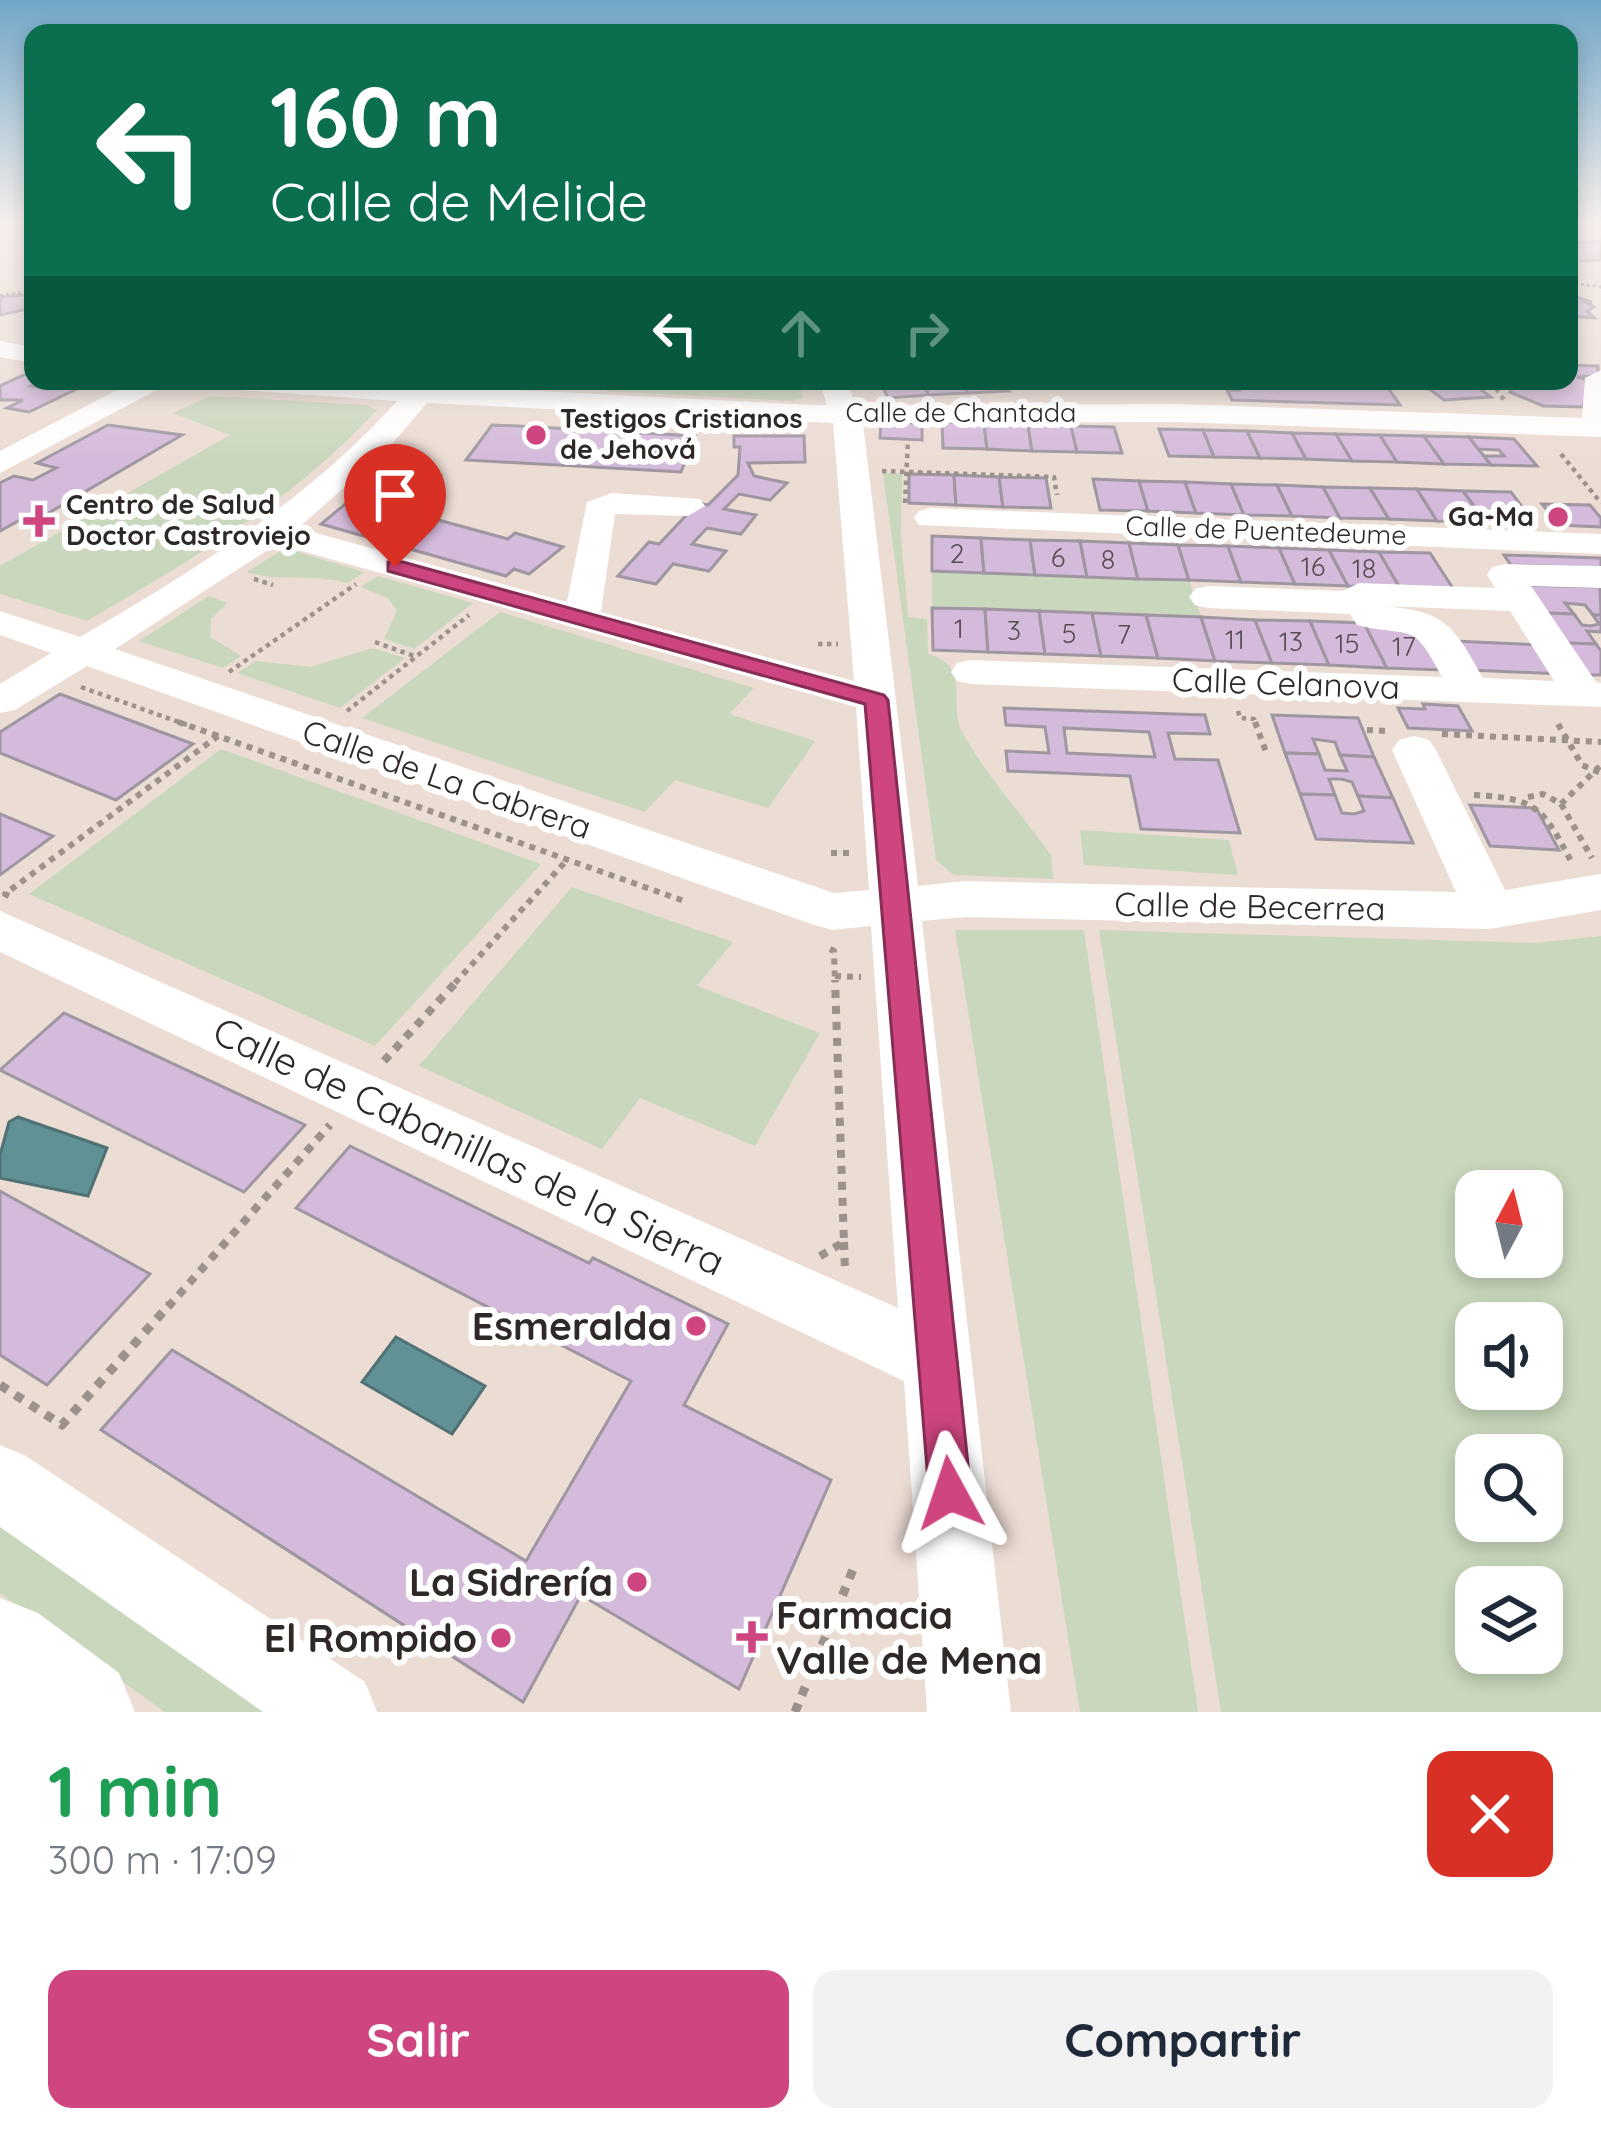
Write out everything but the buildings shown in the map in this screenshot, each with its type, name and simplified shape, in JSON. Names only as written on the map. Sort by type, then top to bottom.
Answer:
[{"type":"main road","points":[[0,1651],[80,1712]]},
{"type":"street","points":[[1582,440],[1599,378]]},
{"type":"street","points":[[0,464],[138,390]]},
{"type":"street","name":"Calle de Chantada","points":[[345,390],[840,397],[1582,440]]},
{"type":"street","points":[[1158,390],[1178,413]]},
{"type":"street","points":[[0,701],[73,667],[273,532],[354,469],[419,394]]},
{"type":"street","points":[[840,397],[898,905],[969,1712]]},
{"type":"street","points":[[580,619],[590,587],[599,509],[612,502],[688,506]]},
{"type":"street","name":"Calle de Puentedeume","points":[[918,512],[1601,544]]},
{"type":"street","points":[[273,532],[876,700]]},
{"type":"street","points":[[1592,694],[1518,600],[1505,575],[1601,578]]},
{"type":"street","points":[[1469,690],[1433,625],[1419,619],[1370,617],[1359,594],[1518,600]]},
{"type":"street","points":[[1208,597],[1363,603]]},
{"type":"street","name":"Calle de La Cabrera","points":[[0,622],[73,667],[832,912],[898,905]]},
{"type":"street","name":"Calle Celanova","points":[[970,672],[1592,694]]},
{"type":"street","points":[[1401,740],[1435,794],[1490,911]]},
{"type":"street","name":"Calle de Becerrea","points":[[898,905],[965,899],[1490,911],[1591,876]]},
{"type":"street","name":"Calle de Cabanillas de la Sierra","points":[[13,917],[938,1361]]},
{"type":"street","points":[[0,1482],[335,1712]]},
{"type":"path","points":[[908,440],[918,512]]},
{"type":"path","points":[[1582,440],[1601,502]]},
{"type":"path","points":[[245,681],[226,674],[350,588]]},
{"type":"path","points":[[367,721],[344,713],[483,603]]},
{"type":"path","points":[[375,643],[417,657]]},
{"type":"path","points":[[73,667],[218,736],[699,905]]},
{"type":"path","points":[[1237,705],[1240,718],[1254,719],[1266,752]]},
{"type":"path","points":[[1379,710],[1401,740]]},
{"type":"path","points":[[13,917],[5,895],[218,736]]},
{"type":"path","points":[[1485,737],[1601,742]]},
{"type":"path","points":[[1568,741],[1582,765],[1599,770]]},
{"type":"path","points":[[1562,803],[1599,770]]},
{"type":"path","points":[[1435,794],[1543,794],[1562,803],[1591,876]]},
{"type":"path","points":[[1528,797],[1540,805],[1591,876]]},
{"type":"path","points":[[830,832],[832,866]]},
{"type":"path","points":[[385,1062],[567,860]]},
{"type":"path","points":[[811,943],[834,951],[844,1241],[814,1259]]},
{"type":"path","points":[[364,1052],[406,1072]]},
{"type":"path","points":[[0,1385],[62,1425],[335,1120],[314,1110]]},
{"type":"path","points":[[795,1712],[854,1567]]},
{"type":"green space","points":[[801,390],[803,398],[792,401],[606,391]]},
{"type":"green space","points":[[211,396],[366,405],[377,410],[275,502],[87,621],[0,594],[0,566],[230,435],[173,413]]},
{"type":"green space","points":[[883,473],[902,474],[901,537],[908,617],[927,619],[928,654],[950,667],[962,732],[1051,855],[1053,879],[954,875],[936,860]]},
{"type":"green space","points":[[285,548],[364,572],[348,583],[247,572]]},
{"type":"green space","points":[[932,571],[1189,580],[1201,617],[932,608]]},
{"type":"green space","points":[[378,576],[473,603],[414,649],[384,639],[397,611],[388,598],[361,587]]},
{"type":"green space","points":[[209,596],[227,603],[211,619],[210,637],[241,656],[223,668],[139,641]]},
{"type":"green space","points":[[500,612],[754,688],[729,714],[815,741],[768,808],[675,780],[645,812],[362,718]]},
{"type":"green space","points":[[372,648],[405,658],[340,708],[237,673],[256,661],[311,667]]},
{"type":"green space","points":[[221,749],[541,864],[375,1046],[29,894]]},
{"type":"green space","points":[[1080,830],[1229,840],[1238,875],[1084,865]]},
{"type":"green space","points":[[572,887],[733,942],[697,986],[820,1033],[755,1146],[640,1098],[602,1149],[419,1066]]},
{"type":"green space","points":[[955,930],[1084,930],[1198,1712],[1080,1712]]},
{"type":"green space","points":[[1099,930],[1535,943],[1601,936],[1601,1712],[1221,1712]]},
{"type":"green space","points":[[0,1524],[268,1712],[165,1712],[0,1593]]},
{"type":"water","points":[[18,1117],[107,1148],[88,1196],[0,1178],[0,1155],[9,1122]]},
{"type":"water","points":[[396,1337],[485,1386],[452,1434],[362,1382]]},
{"type":"place","name":"Testigos Cristianos de Jehová","points":[[536,435]]},
{"type":"place","name":"Ga-Ma","points":[[1558,517]]},
{"type":"place","name":"Centro de Salud Doctor Castroviejo","points":[[39,521]]},
{"type":"place","name":"Esmeralda","points":[[696,1326]]},
{"type":"place","name":"La Sidrería","points":[[637,1582]]},
{"type":"place","name":"Farmacia Valle de Mena","points":[[752,1637]]},
{"type":"place","name":"El Rompido","points":[[501,1638]]},
{"type":"route","points":[[395,567],[876,700],[950,1493]]}]
